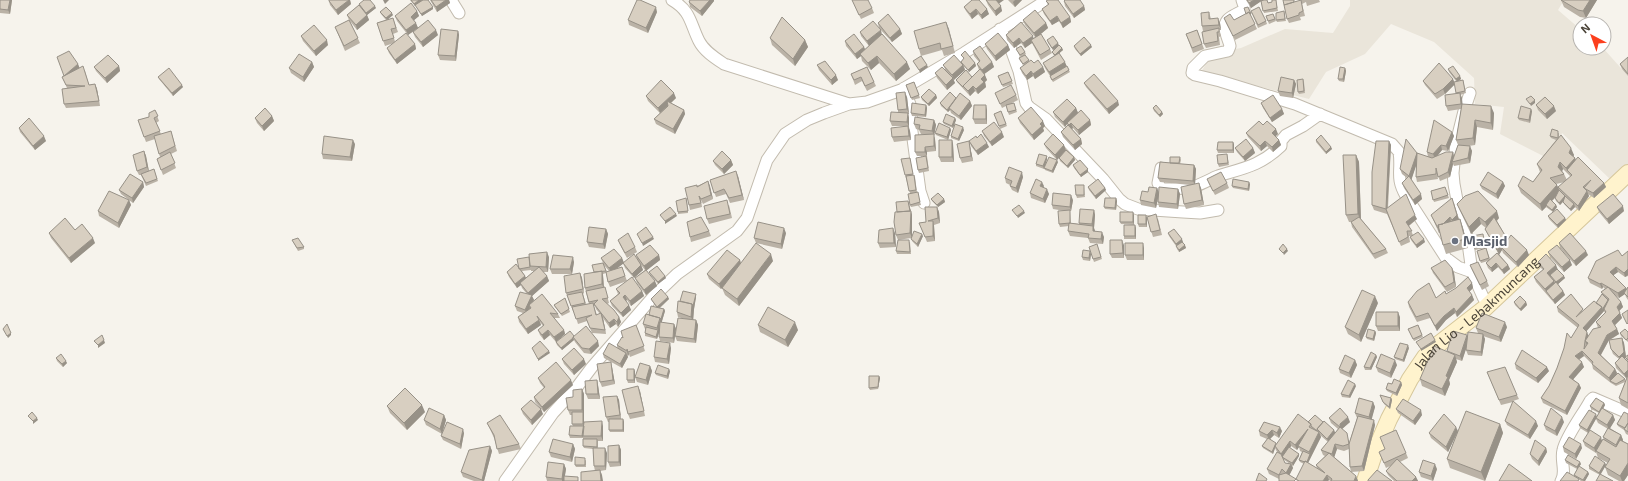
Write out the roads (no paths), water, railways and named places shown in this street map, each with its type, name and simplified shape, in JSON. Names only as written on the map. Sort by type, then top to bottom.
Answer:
[{"type":"street","points":[[451,0],[459,14]]},
{"type":"street","points":[[672,0],[680,5],[689,16],[701,45],[710,54],[724,64],[849,104]]},
{"type":"street","points":[[505,481],[538,432],[553,413],[577,387],[592,367],[653,297],[677,274],[737,232],[742,226],[747,218],[767,160],[785,134],[806,120],[849,104],[867,102],[904,88],[964,53],[1000,29],[1026,15],[1047,0]]},
{"type":"street","points":[[1242,0],[1244,10],[1229,17],[1225,22],[1225,33],[1230,46],[1228,51],[1205,56],[1193,68],[1192,73],[1295,104],[1392,144],[1396,147],[1400,155],[1399,181],[1406,196],[1450,262],[1458,267],[1472,272]]},
{"type":"street","points":[[1000,29],[1011,49],[1019,70],[1024,99],[1029,108],[1046,119],[1125,204],[1138,209],[1200,213],[1218,210]]},
{"type":"street","points":[[904,88],[912,110],[912,124],[920,191],[924,203]]},
{"type":"street","points":[[1470,93],[1459,127],[1453,172],[1454,184],[1459,211],[1467,236],[1472,272],[1488,305]]},
{"type":"street","points":[[1161,189],[1187,188],[1217,176],[1253,166],[1271,156],[1281,146],[1281,141],[1286,135],[1303,126],[1320,114]]},
{"type":"street","points":[[1157,210],[1161,189],[1158,183],[1160,168]]},
{"type":"street","name":"Jalan Lio - Lebakmuncang","points":[[1365,481],[1374,454],[1410,379],[1435,347],[1488,305],[1628,173]]},
{"type":"street","points":[[1562,481],[1564,477],[1562,458],[1564,445],[1590,401],[1593,398],[1628,413]]},
{"type":"place","name":"Masjid","points":[[1455,241]]}]
